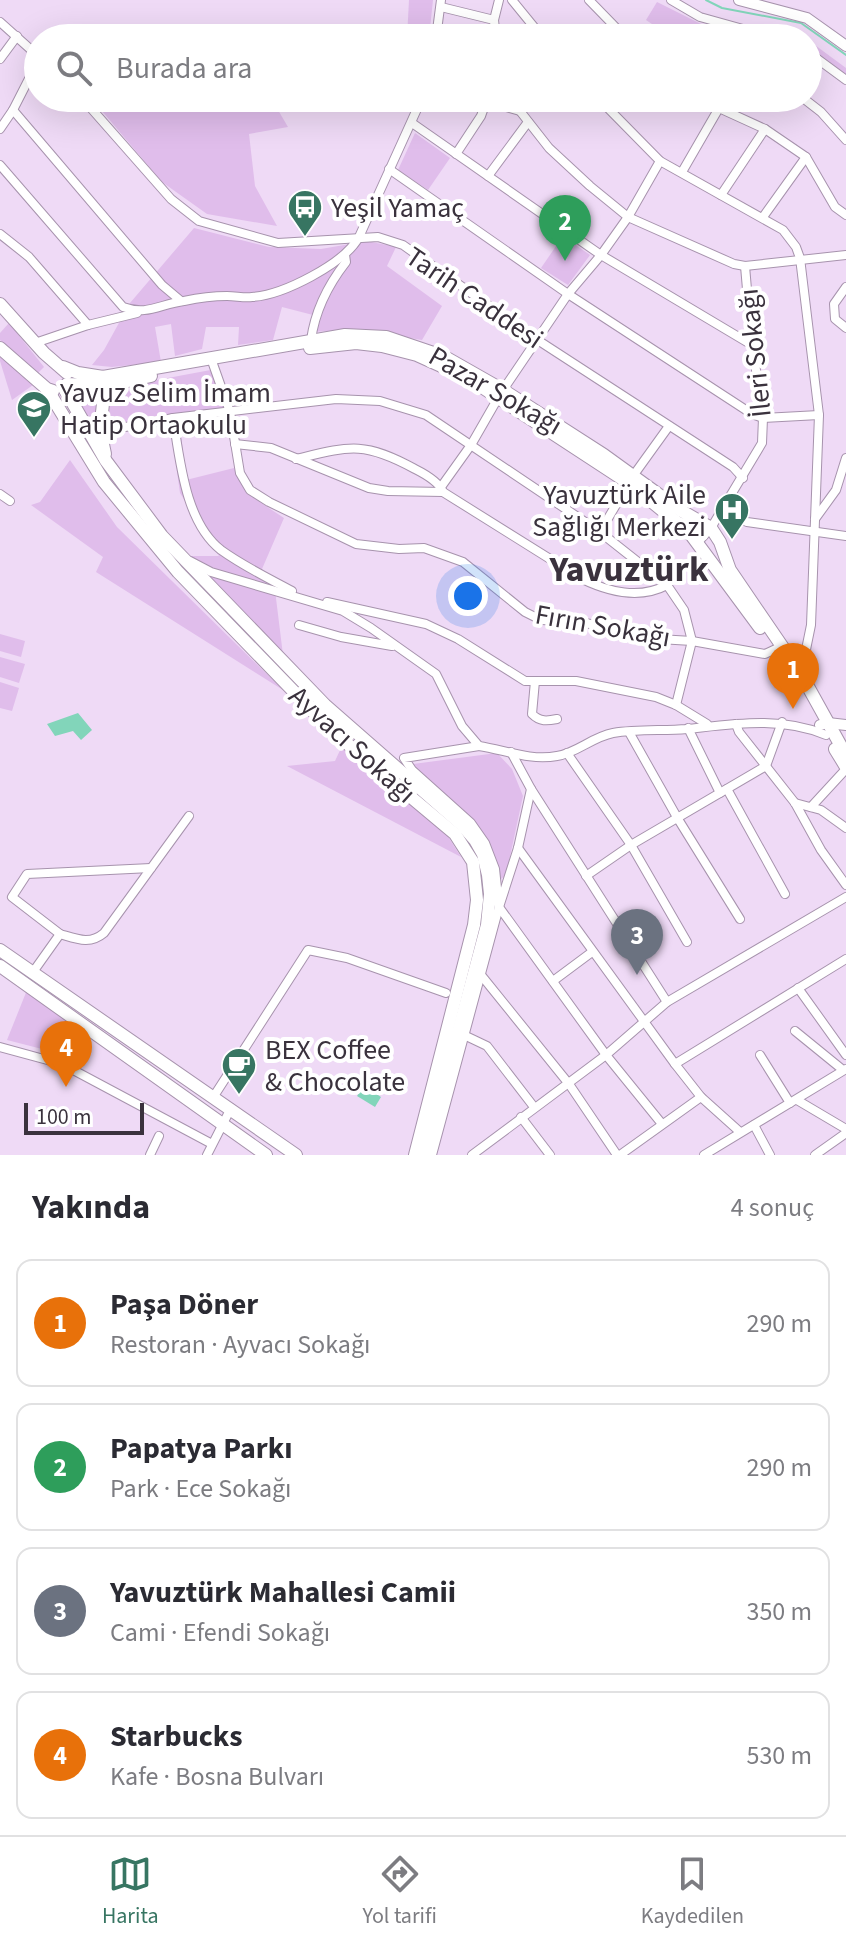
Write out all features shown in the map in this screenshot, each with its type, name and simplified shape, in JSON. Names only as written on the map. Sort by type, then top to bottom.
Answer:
[{"type":"main road","points":[[0,304],[68,375],[66,386],[106,461],[162,536],[325,705],[462,825],[483,854],[490,894],[487,925],[425,1155]]},
{"type":"main road","name":"Pazar Sokağı","points":[[61,366],[103,377],[345,335],[373,335],[397,340],[445,357],[711,528]]},
{"type":"main road","name":"Pazar Sokağı","points":[[66,386],[105,386],[268,352],[370,344],[417,355],[501,394]]},
{"type":"main road","name":"Ayvacı Sokağı","points":[[0,348],[45,387],[104,482],[178,572],[331,730],[455,834],[473,862],[477,900],[474,925],[415,1155]]},
{"type":"main road","points":[[61,366],[51,365],[44,370],[41,378],[45,387],[56,391],[66,386]]},
{"type":"main road","points":[[105,386],[100,430],[106,461]]},
{"type":"main road","name":"Pazar Sokağı","points":[[632,480],[698,542],[779,648]]},
{"type":"main road","points":[[711,528],[720,542],[730,570],[846,755]]},
{"type":"main road","points":[[830,728],[846,768]]},
{"type":"main road","points":[[0,950],[296,1155]]},
{"type":"main road","points":[[0,966],[266,1155]]},
{"type":"street","points":[[494,24],[499,0]]},
{"type":"street","points":[[512,0],[532,24]]},
{"type":"street","points":[[589,0],[612,24]]},
{"type":"street","points":[[671,0],[700,17],[724,24]]},
{"type":"street","points":[[739,0],[769,3],[815,24]]},
{"type":"street","points":[[438,24],[441,3],[494,20]]},
{"type":"street","points":[[0,22],[24,43]]},
{"type":"street","points":[[822,29],[846,46]]},
{"type":"street","points":[[0,59],[17,36]]},
{"type":"street","points":[[822,62],[846,80]]},
{"type":"street","points":[[0,129],[24,87]]},
{"type":"street","points":[[13,110],[162,285],[181,301]]},
{"type":"street","name":"Tarih Caddesi","points":[[94,112],[171,199],[199,221],[278,243],[378,237],[403,245],[536,339],[733,467],[743,478]]},
{"type":"street","points":[[35,343],[88,325],[181,301],[226,296],[254,298],[288,288],[345,255],[359,237],[416,112]]},
{"type":"street","points":[[456,154],[482,112]]},
{"type":"street","name":"İleri Sokağı","points":[[521,112],[549,148],[628,217],[734,264],[745,266],[763,418],[762,443],[722,511],[698,542]]},
{"type":"street","points":[[612,112],[660,161],[783,230],[800,258],[819,415],[811,625],[798,676]]},
{"type":"street","points":[[682,172],[717,112]]},
{"type":"street","points":[[728,112],[765,129],[806,157],[835,207],[846,215]]},
{"type":"street","points":[[821,112],[846,140]]},
{"type":"street","points":[[488,176],[528,122]]},
{"type":"street","points":[[412,123],[601,255],[752,345]]},
{"type":"street","points":[[721,195],[765,129]]},
{"type":"street","points":[[763,217],[806,157]]},
{"type":"street","points":[[442,490],[536,339],[628,217],[660,161]]},
{"type":"street","points":[[0,165],[123,307],[138,313]]},
{"type":"street","points":[[389,169],[568,294],[752,414],[763,418],[819,415]]},
{"type":"street","points":[[0,234],[29,257],[88,325]]},
{"type":"street","points":[[311,340],[321,305],[330,284],[346,262],[345,255]]},
{"type":"street","points":[[745,266],[846,255]]},
{"type":"street","points":[[846,287],[834,304],[835,319],[846,328]]},
{"type":"street","name":"Fırın Sokağı","points":[[213,364],[230,412],[240,473],[250,490],[269,502],[356,544],[399,549],[424,548],[463,562],[525,612],[541,620],[581,622],[659,639],[692,641],[765,654],[779,648]]},
{"type":"street","points":[[100,430],[336,399],[380,401],[426,415],[600,532],[667,585],[684,610],[692,641],[676,705]]},
{"type":"street","points":[[173,418],[184,491],[205,530],[219,548],[302,598],[426,624],[458,639],[525,681],[576,681],[656,697],[708,724]]},
{"type":"street","points":[[600,532],[669,426]]},
{"type":"street","points":[[235,444],[271,448],[369,488],[388,491],[442,490]]},
{"type":"street","points":[[296,459],[336,448],[369,448],[397,459],[582,579],[604,589],[650,594],[667,585]]},
{"type":"street","points":[[815,519],[836,490],[846,458]]},
{"type":"street","points":[[0,494],[10,501]]},
{"type":"street","points":[[722,511],[747,522],[846,536]]},
{"type":"street","points":[[182,557],[211,572],[343,611],[371,628],[436,674],[462,726],[479,746]]},
{"type":"street","points":[[299,625],[341,637],[393,646]]},
{"type":"street","points":[[535,681],[532,714],[537,719],[557,719]]},
{"type":"street","points":[[586,876],[631,845],[766,766],[782,722]]},
{"type":"street","points":[[662,1124],[606,1055],[499,907],[495,869],[485,843],[471,823],[412,770],[404,758],[479,746],[529,758],[567,753],[595,738],[708,724],[782,722],[830,728]]},
{"type":"street","points":[[736,724],[795,803],[821,850],[846,885]]},
{"type":"street","points":[[688,728],[785,894]]},
{"type":"street","points":[[629,732],[740,919]]},
{"type":"street","points":[[510,751],[667,1002]]},
{"type":"street","points":[[567,753],[631,845],[687,942]]},
{"type":"street","points":[[811,807],[846,768]]},
{"type":"street","points":[[432,1155],[518,848],[531,789]]},
{"type":"street","points":[[795,803],[821,810],[846,828]]},
{"type":"street","points":[[151,868],[27,874],[12,897],[60,934],[85,941],[97,939],[151,868],[189,816]]},
{"type":"street","points":[[518,848],[675,1064],[701,1097],[740,1132]]},
{"type":"street","points":[[476,1154],[606,1055],[667,1002],[846,897]]},
{"type":"street","points":[[33,972],[60,934]]},
{"type":"street","points":[[214,1096],[308,950],[347,958],[446,993]]},
{"type":"street","points":[[553,981],[592,952]]},
{"type":"street","points":[[675,1064],[846,959]]},
{"type":"street","points":[[481,975],[569,1084],[619,1155],[701,1097]]},
{"type":"street","points":[[798,988],[846,1055]]},
{"type":"street","points":[[704,1155],[845,1069],[795,1031]]},
{"type":"street","points":[[466,1036],[487,1046],[534,1107]]},
{"type":"street","points":[[0,1047],[62,1064],[212,1144]]},
{"type":"street","points":[[760,1055],[794,1102],[846,1131],[815,1155]]},
{"type":"street","points":[[207,1155],[231,1108]]},
{"type":"street","points":[[521,1117],[550,1155]]},
{"type":"street","points":[[754,1125],[770,1155]]},
{"type":"street","points":[[150,1155],[159,1136]]},
{"type":"shaded area","points":[[409,0],[433,0],[430,24],[408,24]]},
{"type":"shaded area","points":[[657,2],[701,24],[652,24],[646,20]]},
{"type":"shaded area","points":[[822,50],[846,68],[846,76],[822,57]]},
{"type":"shaded area","points":[[103,112],[279,112],[288,127],[249,134],[255,186],[277,226],[207,214],[162,182]]},
{"type":"shaded area","points":[[415,133],[450,158],[428,190],[398,170]]},
{"type":"shaded area","points":[[194,228],[269,247],[321,249],[367,241],[396,247],[387,266],[442,306],[422,340],[355,329],[313,332],[313,315],[282,307],[273,340],[238,345],[239,327],[206,327],[202,349],[175,356],[171,324],[155,327],[161,362],[112,367],[92,365],[130,303]]},
{"type":"shaded area","points":[[563,236],[590,255],[568,285],[541,268]]},
{"type":"shaded area","points":[[9,323],[44,367],[37,374],[0,340],[0,333]]},
{"type":"shaded area","points":[[0,355],[33,385],[12,400],[0,361]]},
{"type":"shaded area","points":[[216,369],[227,415],[180,424],[186,480],[234,468],[246,493],[284,518],[262,569],[274,582],[283,655],[186,556],[219,556],[180,493],[170,422],[104,435],[106,400],[114,388]]},
{"type":"shaded area","points":[[81,394],[97,394],[97,437],[75,401]]},
{"type":"shaded area","points":[[70,460],[117,527],[283,690],[96,572],[103,557],[31,505],[40,502]]},
{"type":"shaded area","points":[[0,634],[25,641],[21,657],[0,651]]},
{"type":"shaded area","points":[[0,657],[25,664],[19,683],[0,677]]},
{"type":"shaded area","points":[[0,682],[19,688],[12,711],[0,708]]},
{"type":"shaded area","points":[[78,713],[92,730],[81,740],[73,731],[55,736],[47,724]]},
{"type":"shaded area","points":[[342,746],[447,835],[461,857],[287,766],[335,761]]},
{"type":"shaded area","points":[[497,753],[512,769],[523,796],[506,875],[501,879],[495,860],[478,831],[457,808],[416,774],[413,764]]},
{"type":"shaded area","points":[[27,990],[84,1034],[73,1057],[7,1040]]},
{"type":"shaded area","points":[[364,1086],[381,1097],[375,1107],[357,1096]]},
{"type":"waterway","points":[[706,0],[722,8],[802,24]]},
{"type":"waterway","points":[[822,38],[846,55]]},
{"type":"place","name":"Yeşil Yamaç","points":[[305,238]]},
{"type":"place","name":"Papatya Parkı","points":[[565,261]]},
{"type":"place","name":"Yavuz Selim İmam Hatip Ortaokulu","points":[[34,439]]},
{"type":"place","name":"Yavuztürk Aile Sağlığı Merkezi","points":[[732,541]]},
{"type":"place","name":"Paşa Döner","points":[[793,709]]},
{"type":"place","name":"Yavuztürk Mahallesi Camii","points":[[637,975]]},
{"type":"place","name":"Starbucks","points":[[66,1087]]},
{"type":"place","name":"BEX Coffee & Chocolate","points":[[239,1096]]},
{"type":"district","name":"Yavuztürk","points":[[629,568]]}]
